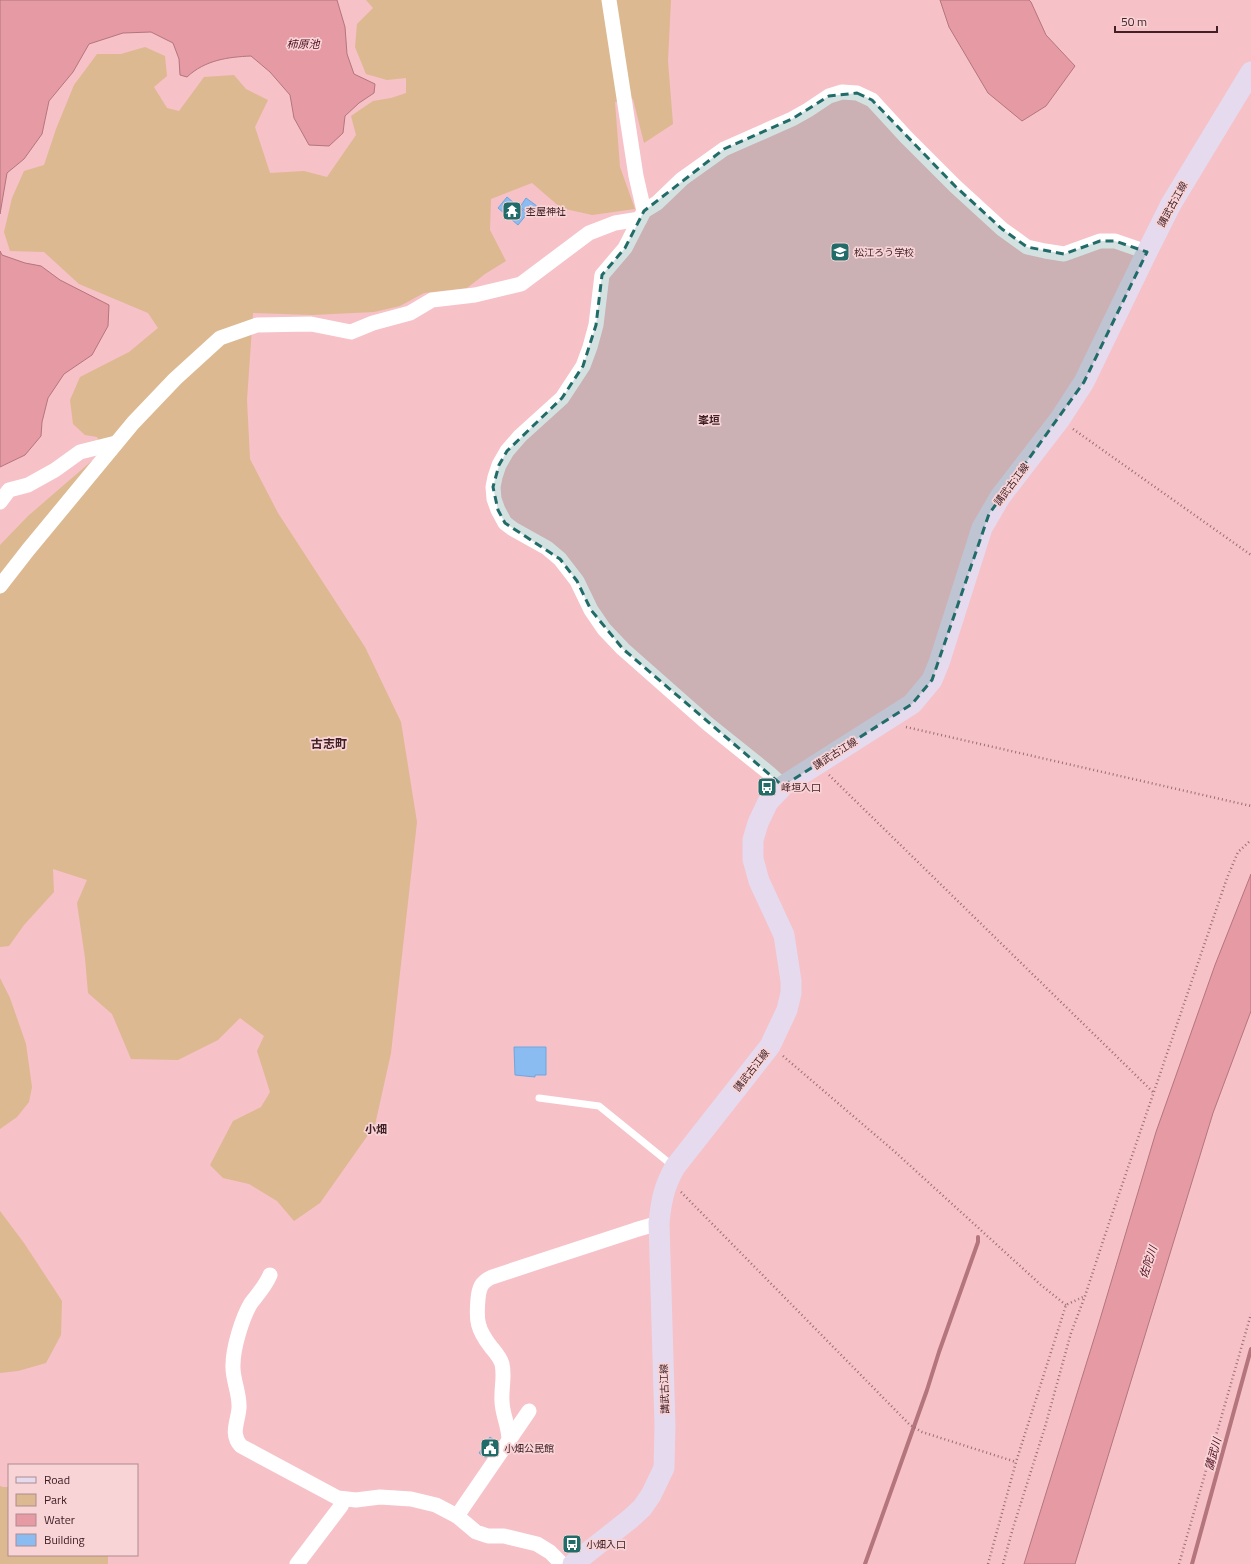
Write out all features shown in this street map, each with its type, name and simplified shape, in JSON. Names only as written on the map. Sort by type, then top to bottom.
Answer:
[{"type":"main road","name":"講武古江線","points":[[573,1564],[642,1508],[651,1495],[664,1468],[665,1426],[659,1223],[661,1204],[672,1173],[770,1046],[787,1010],[791,993],[791,981],[784,935],[759,881],[753,859],[753,840],[758,823],[768,802],[783,786],[912,704],[932,680],[939,663],[978,542],[989,514],[1000,497],[1060,419],[1084,382],[1175,198],[1251,72]]},
{"type":"street","points":[[609,0],[642,215],[625,248],[602,275],[596,325],[583,366],[562,398],[520,436],[507,451],[499,465],[495,477],[493,487],[494,499],[505,523],[547,548],[560,558],[577,581],[590,610],[604,629],[623,649],[708,724],[783,786]]},
{"type":"street","points":[[0,586],[133,423],[175,379],[220,338],[257,325],[311,324],[351,332],[373,323],[410,313],[432,300],[475,295],[521,284],[589,233],[642,215],[682,179],[724,149],[792,119],[829,96],[842,92],[857,93],[872,100],[906,138],[954,186],[1002,229],[1027,247],[1045,252],[1064,254],[1100,241],[1115,241],[1147,252]]},
{"type":"street","points":[[0,502],[9,490],[28,485],[55,470],[80,452],[116,443]]},
{"type":"street","points":[[509,1440],[509,1431],[502,1400],[504,1376],[501,1362],[498,1355],[481,1333],[477,1323],[476,1315],[481,1285],[492,1277],[659,1223]]},
{"type":"street","points":[[270,1275],[250,1305],[243,1320],[233,1366],[239,1398],[239,1410],[235,1431],[236,1441],[241,1446],[344,1500],[380,1497],[411,1499],[436,1505],[457,1516],[476,1532],[488,1536],[504,1536],[537,1544],[550,1552],[562,1564]]},
{"type":"street","points":[[457,1516],[530,1411]]},
{"type":"street","points":[[297,1564],[344,1500]]},
{"type":"lane","points":[[539,1098],[598,1106],[672,1173]]},
{"type":"path","points":[[1060,419],[1251,555]]},
{"type":"path","points":[[890,718],[899,726],[1251,806]]},
{"type":"path","points":[[817,764],[1154,1093]]},
{"type":"path","points":[[1003,1564],[1013,1528],[1046,1427],[1071,1333],[1085,1296],[1227,878],[1238,852],[1251,840]]},
{"type":"path","points":[[770,1046],[894,1152],[1041,1285],[1066,1305]]},
{"type":"path","points":[[672,1173],[910,1425],[922,1432],[1016,1462]]},
{"type":"path","points":[[988,1564],[1016,1462],[1066,1305],[1085,1296]]},
{"type":"path","points":[[1179,1564],[1251,1314]]},
{"type":"highlighted area","points":[[857,93],[872,100],[955,186],[1002,229],[1027,247],[1064,254],[1100,241],[1115,241],[1147,252],[1084,382],[989,514],[932,680],[912,704],[783,786],[623,649],[591,610],[577,581],[560,559],[505,523],[498,510],[493,487],[499,465],[507,451],[562,398],[583,366],[596,325],[602,275],[625,248],[644,211],[724,149],[792,119],[829,96]]},
{"type":"green space","points":[[366,0],[671,0],[668,61],[673,124],[644,143],[633,99],[615,102],[620,167],[635,209],[592,215],[561,208],[532,183],[491,199],[490,230],[506,261],[485,274],[467,288],[424,293],[400,306],[374,312],[312,315],[253,313],[247,400],[250,459],[278,513],[365,647],[401,722],[417,822],[391,1053],[375,1125],[320,1203],[294,1221],[277,1201],[249,1184],[223,1178],[210,1165],[233,1121],[261,1107],[270,1092],[257,1051],[264,1036],[240,1018],[218,1040],[178,1060],[131,1059],[112,1014],[88,993],[85,958],[77,903],[87,880],[53,869],[54,892],[24,925],[9,946],[0,947],[0,545],[28,516],[94,459],[105,452],[97,437],[85,435],[73,424],[70,400],[80,377],[129,352],[158,328],[148,313],[79,284],[44,252],[10,251],[4,232],[12,198],[24,171],[44,165],[56,129],[74,85],[97,54],[121,54],[145,47],[165,56],[167,76],[154,87],[167,108],[179,111],[204,77],[234,75],[246,89],[268,100],[255,127],[270,173],[304,171],[327,177],[356,135],[351,116],[373,101],[391,98],[406,93],[406,78],[387,80],[366,74],[355,47],[357,24],[373,8]]},
{"type":"green space","points":[[0,978],[10,998],[26,1044],[32,1087],[29,1102],[17,1117],[0,1129]]},
{"type":"green space","points":[[0,1211],[24,1243],[62,1301],[61,1335],[46,1363],[18,1371],[0,1373]]},
{"type":"green space","points":[[0,1486],[8,1487],[8,1556],[108,1556],[108,1564],[0,1564]]},
{"type":"water","name":"柿原池","points":[[0,0],[337,0],[345,27],[347,54],[354,74],[375,84],[374,93],[359,103],[345,116],[343,133],[329,146],[309,145],[294,118],[290,95],[270,72],[251,56],[217,60],[201,67],[187,77],[180,75],[179,59],[173,43],[151,32],[123,33],[89,44],[73,72],[49,101],[42,134],[24,159],[7,173],[0,214]]},
{"type":"water","points":[[940,0],[1029,0],[1046,35],[1075,66],[1046,106],[1022,121],[988,93],[949,27]]},
{"type":"water","points":[[0,251],[2,255],[25,263],[41,266],[60,280],[109,305],[108,326],[92,355],[64,374],[48,398],[42,422],[41,436],[25,455],[0,467]]},
{"type":"water","name":"佐陀川","points":[[1251,874],[1251,1011],[1213,1113],[1075,1564],[1024,1564],[1098,1326],[1156,1132],[1215,965]]},
{"type":"building","name":"杢屋神社","points":[[507,197],[527,214],[518,225],[498,208]]},
{"type":"building","points":[[526,198],[541,209],[535,218],[520,207]]},
{"type":"building","points":[[514,1047],[546,1047],[546,1075],[535,1075],[535,1077],[515,1075]]},
{"type":"building","name":"小畑公民館","points":[[490,1437],[497,1442],[486,1458],[479,1453]]},
{"type":"waterway","points":[[865,1564],[927,1390],[978,1242],[978,1237]]},
{"type":"waterway","name":"講武川","points":[[1192,1564],[1251,1349]]},
{"type":"place","name":"杢屋神社","points":[[512,211]]},
{"type":"place","name":"松江ろう学校","points":[[840,252]]},
{"type":"place","name":"峰垣入口","points":[[767,787]]},
{"type":"place","name":"小畑公民館","points":[[490,1448]]},
{"type":"place","name":"小畑入口","points":[[572,1544]]},
{"type":"district","name":"峯垣","points":[[709,420]]},
{"type":"district","name":"古志町","points":[[329,744]]},
{"type":"district","name":"小畑","points":[[376,1129]]}]
